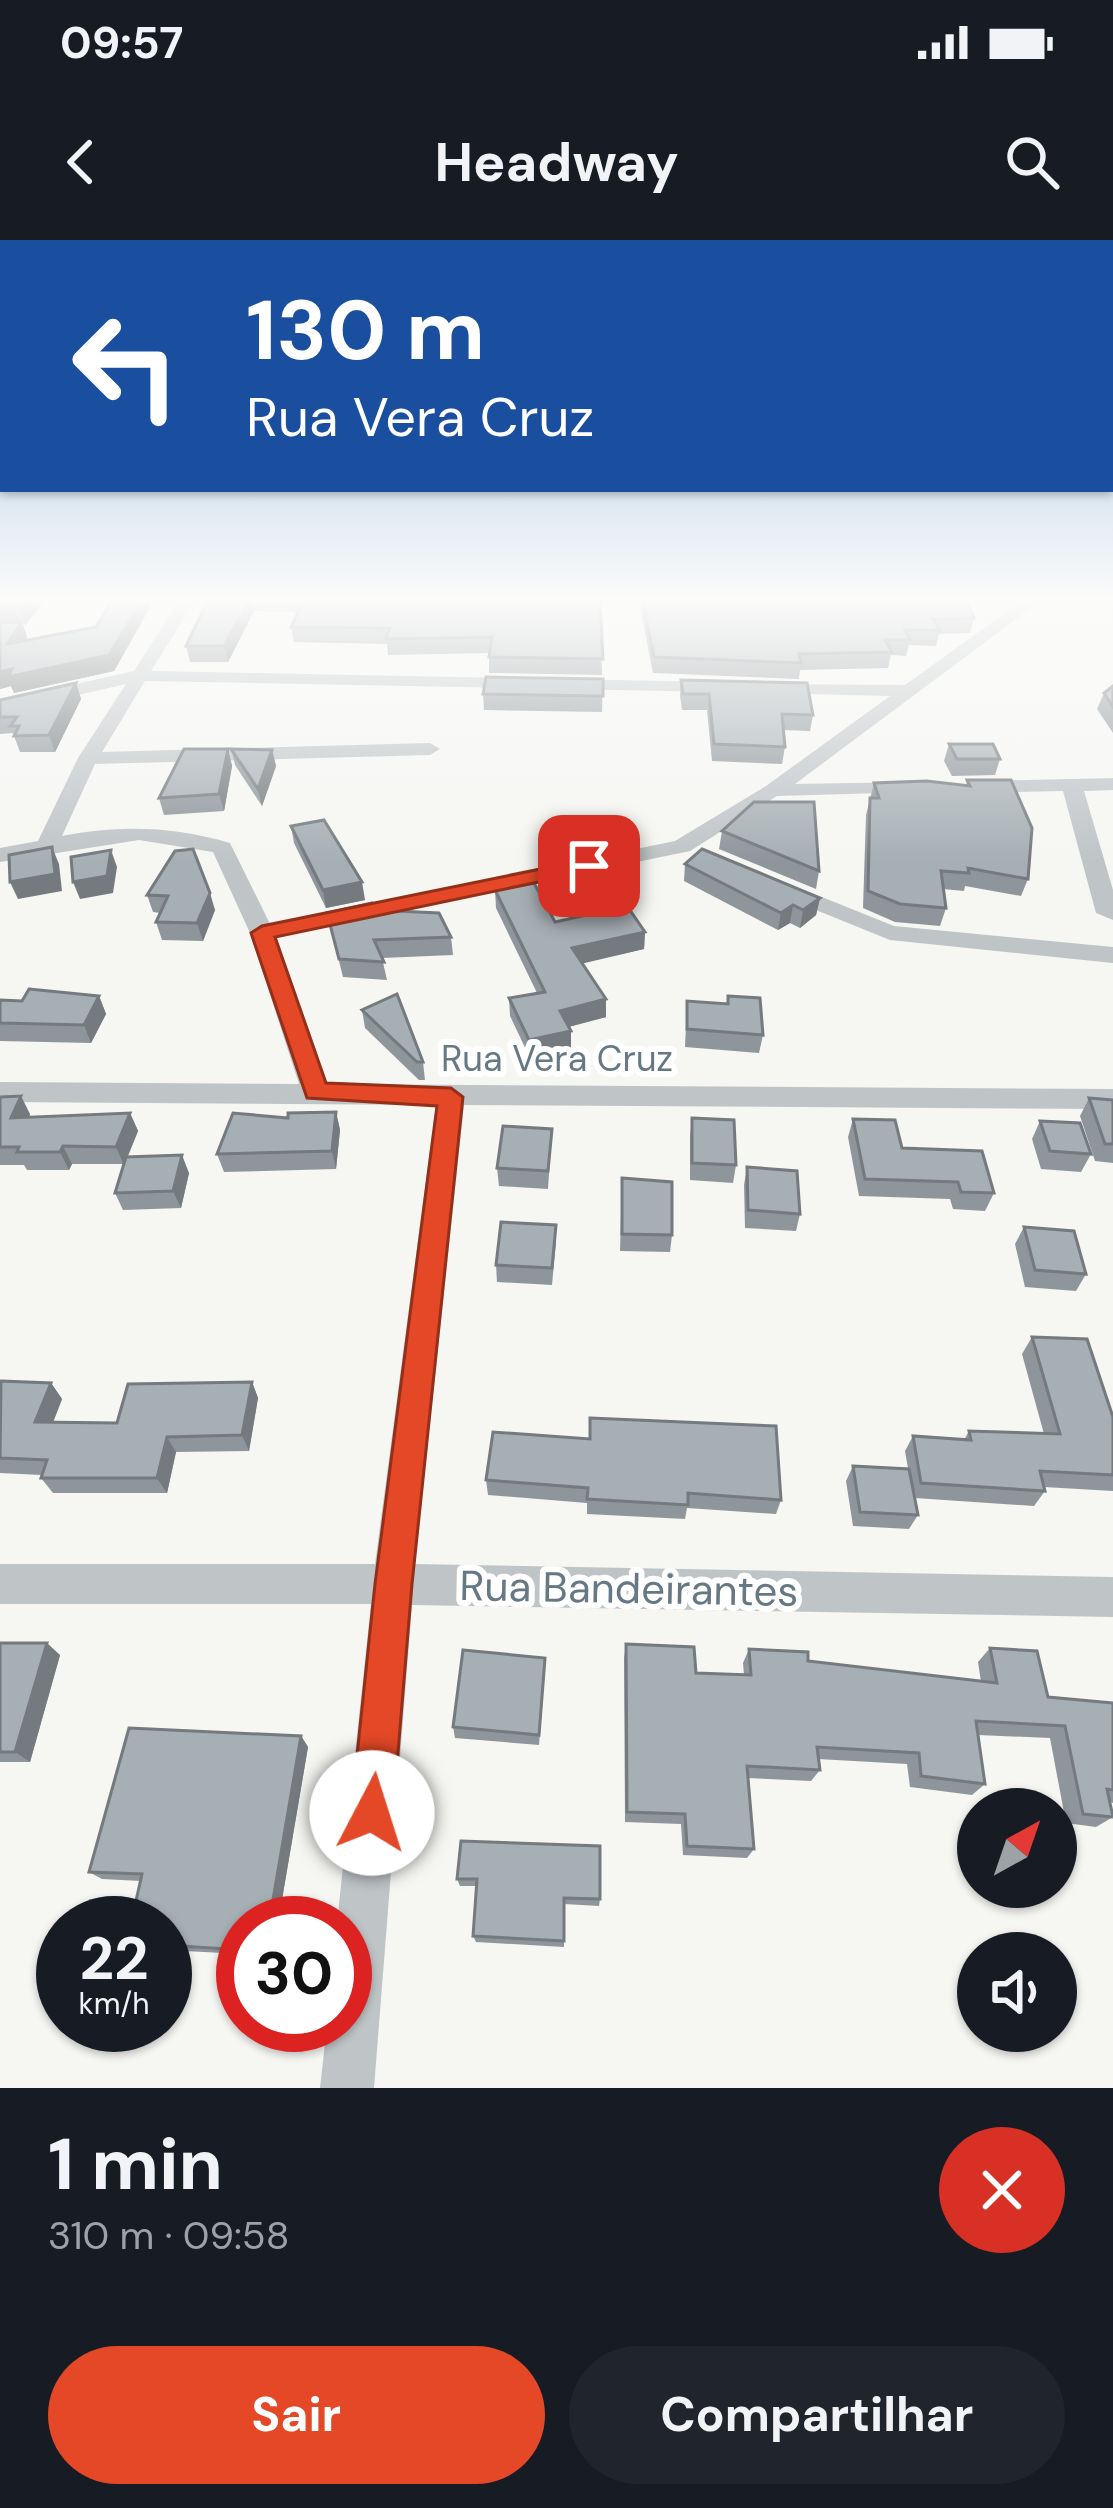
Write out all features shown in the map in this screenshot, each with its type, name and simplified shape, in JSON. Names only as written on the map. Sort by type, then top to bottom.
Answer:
[{"type":"street","points":[[0,707],[82,688]]},
{"type":"street","points":[[46,846],[88,758],[129,688]]},
{"type":"street","points":[[770,688],[913,691]]},
{"type":"street","points":[[262,933],[692,851],[917,688]]},
{"type":"street","points":[[88,758],[430,749]]},
{"type":"street","points":[[957,787],[1113,784]]},
{"type":"street","points":[[1072,785],[1108,913],[1113,913]]},
{"type":"street","points":[[773,790],[934,788]]},
{"type":"street","points":[[0,855],[116,833],[183,833],[222,848],[262,933],[316,1091]]},
{"type":"street","points":[[765,881],[890,933],[1113,955]]},
{"type":"street","name":"Rua Vera Cruz","points":[[0,1092],[1113,1099]]},
{"type":"street","points":[[346,2088],[393,1584],[451,1097]]},
{"type":"street","name":"Rua Bandeirantes","points":[[0,1584],[393,1584],[1113,1597]]},
{"type":"building","points":[[73,688],[49,735],[14,736],[19,726],[10,726],[17,717],[0,717],[0,700]]},
{"type":"building","points":[[484,688],[603,688],[603,696],[483,694]]},
{"type":"building","points":[[682,688],[808,688],[813,715],[782,714],[785,747],[714,744],[709,694],[683,694]]},
{"type":"building","points":[[1113,688],[1113,707],[1104,693]]},
{"type":"building","points":[[949,744],[993,744],[1000,759],[957,759]]},
{"type":"building","points":[[184,749],[228,749],[219,794],[159,798]]},
{"type":"building","points":[[231,749],[272,750],[258,789]]},
{"type":"building","points":[[967,780],[1011,780],[1032,828],[1028,879],[968,868],[969,873],[941,871],[946,908],[900,904],[868,891],[870,798],[879,798],[874,783],[927,781],[970,786]]},
{"type":"building","points":[[754,802],[814,802],[819,871],[722,831]]},
{"type":"building","points":[[324,820],[362,882],[323,890],[291,826]]},
{"type":"building","points":[[52,847],[55,874],[10,882],[9,855]]},
{"type":"building","points":[[193,849],[210,893],[197,923],[156,922],[168,896],[147,895],[175,851]]},
{"type":"building","points":[[702,849],[820,898],[803,910],[793,905],[781,913],[685,864]]},
{"type":"building","points":[[111,850],[107,876],[73,882],[71,857]]},
{"type":"building","points":[[534,883],[555,922],[627,906],[645,932],[572,948],[606,999],[560,1011],[571,1031],[529,1040],[509,998],[545,992],[495,890]]},
{"type":"building","points":[[372,903],[375,910],[439,913],[451,937],[374,940],[384,962],[339,959],[327,913]]},
{"type":"building","points":[[29,989],[99,996],[84,1025],[0,1023],[0,1000],[22,1001]]},
{"type":"building","points":[[397,994],[423,1062],[417,1062],[362,1010]]},
{"type":"building","points":[[728,996],[760,998],[763,1035],[687,1029],[687,1001],[728,1004]]},
{"type":"building","points":[[21,1096],[11,1118],[130,1113],[116,1147],[63,1146],[60,1152],[17,1152],[19,1147],[0,1147],[0,1097]]},
{"type":"building","points":[[1089,1098],[1113,1100],[1113,1144],[1105,1144]]},
{"type":"building","points":[[336,1112],[332,1151],[217,1154],[233,1113],[288,1118],[288,1113]]},
{"type":"building","points":[[692,1118],[734,1120],[736,1165],[692,1163]]},
{"type":"building","points":[[853,1119],[895,1120],[902,1148],[982,1151],[994,1193],[961,1192],[958,1182],[865,1179]]},
{"type":"building","points":[[1040,1121],[1080,1123],[1091,1154],[1050,1151]]},
{"type":"building","points":[[503,1126],[552,1129],[548,1171],[497,1168]]},
{"type":"building","points":[[182,1155],[173,1191],[115,1193],[126,1157]]},
{"type":"building","points":[[747,1167],[797,1171],[800,1214],[748,1210]]},
{"type":"building","points":[[622,1178],[672,1182],[672,1235],[622,1234]]},
{"type":"building","points":[[501,1222],[556,1225],[552,1268],[496,1265]]},
{"type":"building","points":[[1024,1227],[1074,1231],[1086,1274],[1035,1270]]},
{"type":"building","points":[[1032,1337],[1087,1339],[1113,1417],[1113,1475],[1040,1471],[1045,1491],[921,1483],[913,1436],[971,1440],[969,1431],[1060,1434]]},
{"type":"building","points":[[1,1381],[51,1383],[35,1422],[117,1423],[128,1384],[252,1382],[242,1435],[167,1437],[157,1478],[41,1478],[47,1460],[0,1458]]},
{"type":"building","points":[[590,1418],[776,1426],[781,1500],[688,1493],[688,1505],[587,1499],[588,1488],[486,1480],[493,1432],[590,1439]]},
{"type":"building","points":[[853,1466],[909,1469],[918,1515],[860,1512]]},
{"type":"building","points":[[0,1643],[47,1643],[15,1752],[0,1752]]},
{"type":"building","points":[[626,1644],[694,1647],[696,1673],[751,1675],[749,1649],[808,1652],[808,1661],[997,1683],[990,1648],[1037,1651],[1048,1697],[1113,1703],[1113,1790],[1107,1789],[1113,1817],[1083,1814],[1065,1726],[976,1721],[985,1784],[921,1776],[919,1753],[817,1747],[820,1770],[747,1766],[754,1849],[687,1846],[685,1814],[627,1812]]},
{"type":"building","points":[[463,1650],[545,1658],[539,1735],[453,1727]]},
{"type":"building","points":[[129,1728],[301,1736],[274,1896],[216,1896],[216,1948],[192,1947],[192,1896],[137,1896],[142,1874],[89,1872]]},
{"type":"building","points":[[461,1841],[600,1846],[600,1899],[564,1898],[564,1941],[473,1936],[477,1879],[457,1879]]},
{"type":"route","points":[[372,1813],[393,1584],[451,1097],[316,1091],[262,933],[589,866]]}]
